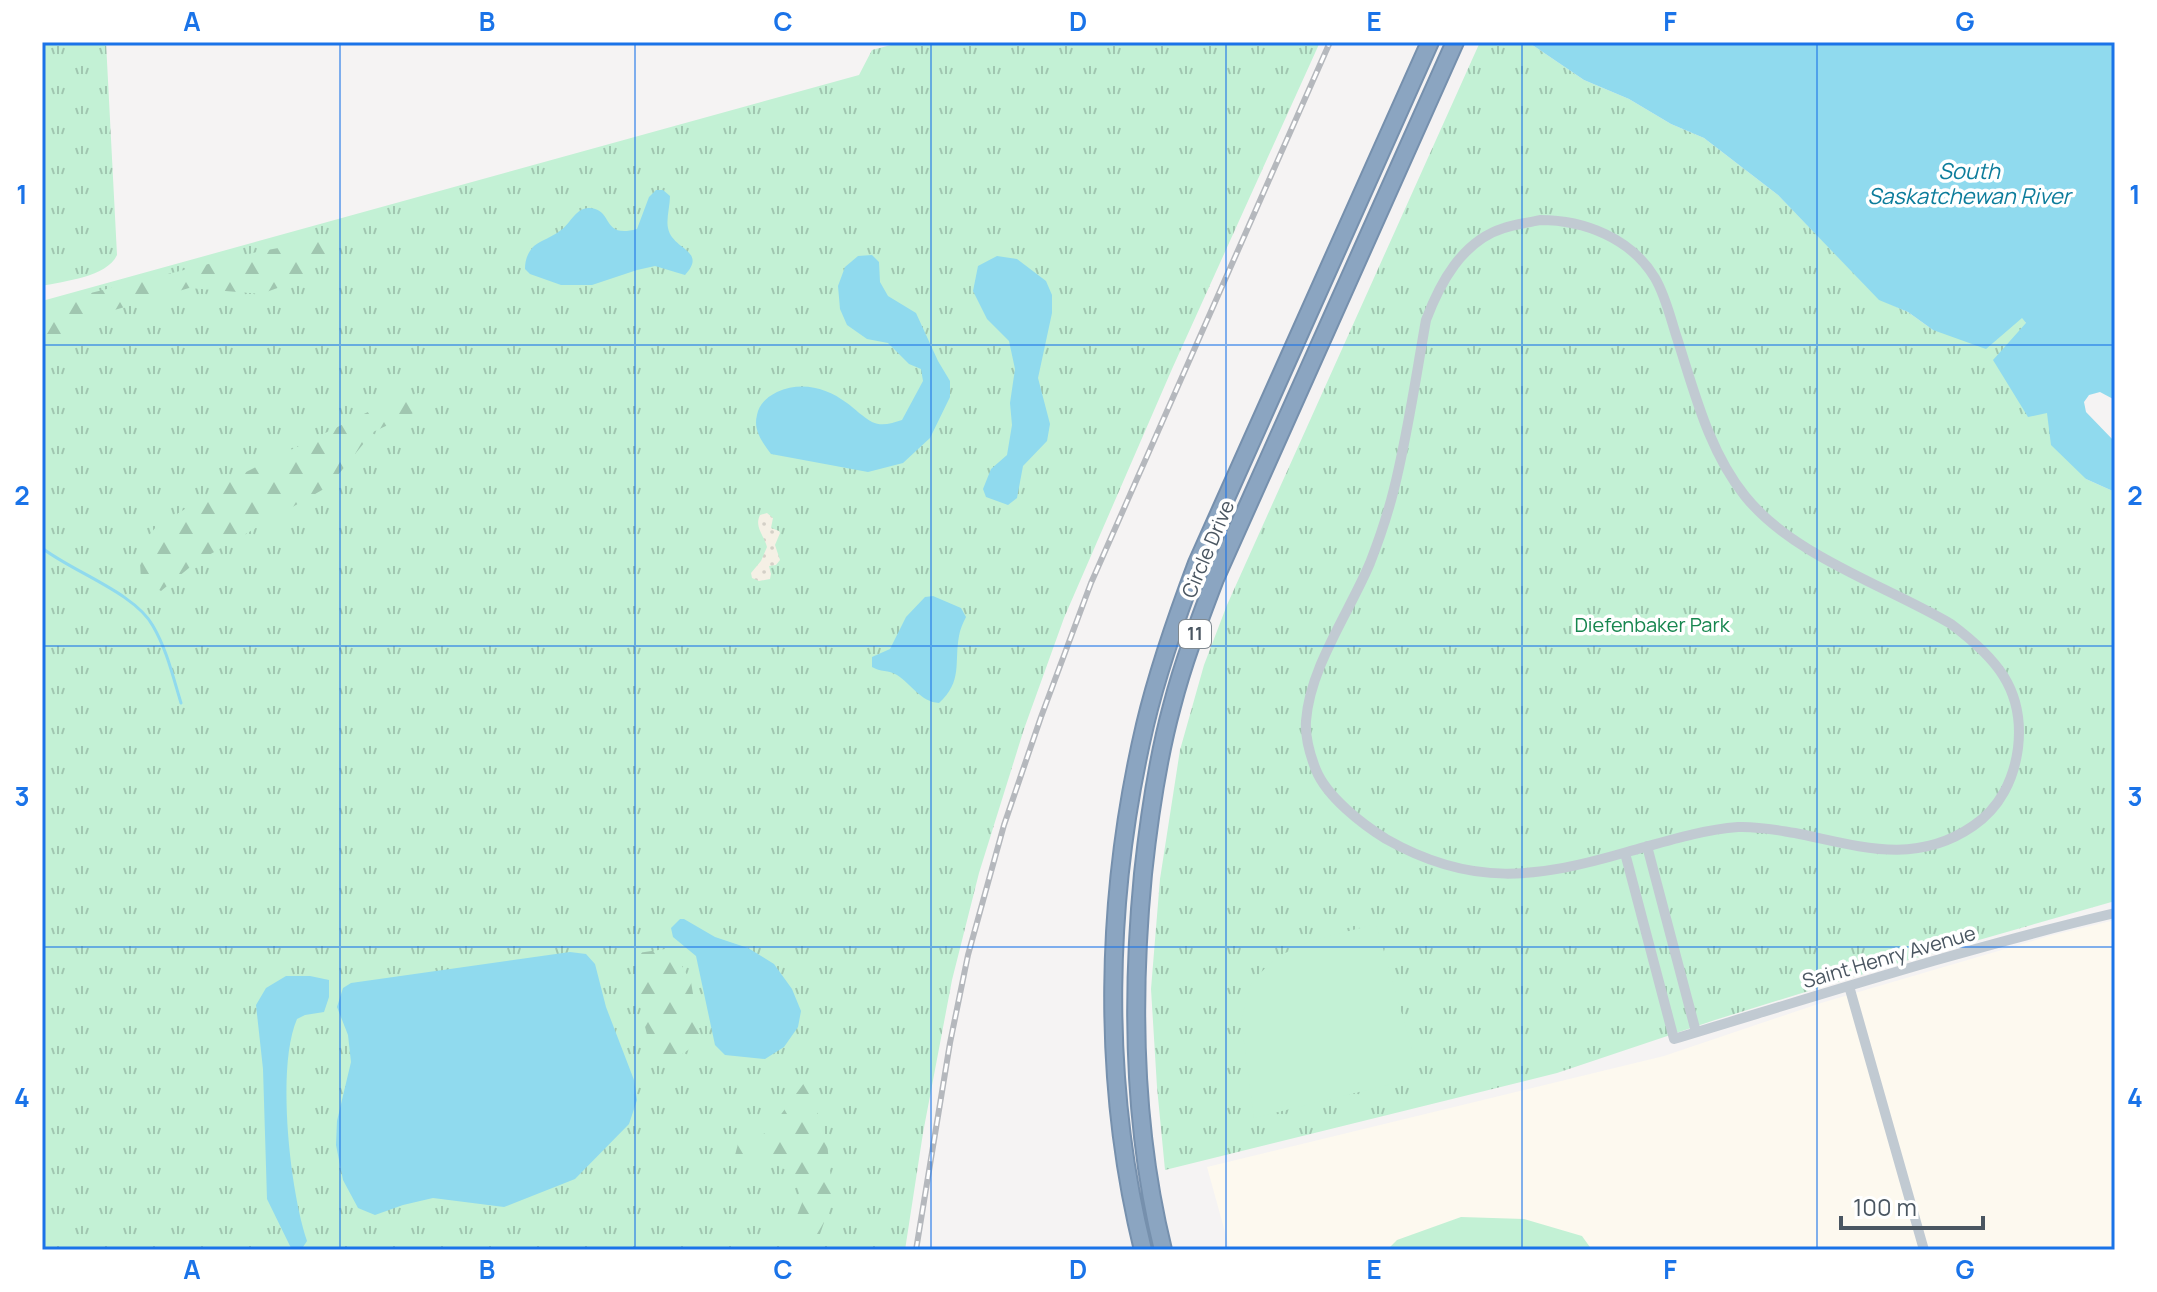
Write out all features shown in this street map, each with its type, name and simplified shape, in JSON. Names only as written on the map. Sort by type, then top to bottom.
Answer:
[{"type":"highway","name":"Circle Drive","points":[[1163,1250],[1139,1099],[1138,932],[1146,844],[1172,704],[1198,621],[1215,579],[1455,42]]},
{"type":"highway","name":"Circle Drive","points":[[1143,1250],[1125,1161],[1119,1108],[1114,950],[1122,848],[1145,724],[1173,629],[1197,563],[1428,47]]},
{"type":"highway","points":[[1138,1062],[1146,1081],[1156,1162],[1174,1250]]},
{"type":"street","points":[[1540,220],[1578,223],[1613,237],[1654,275],[1666,301],[1704,421],[1716,448],[1731,476],[1767,520],[1799,544],[1929,611],[1972,640],[1995,662],[2006,678],[2018,716],[2016,761],[2008,788],[1979,822],[1958,836],[1933,846],[1908,850],[1878,849],[1748,826],[1714,829],[1647,846],[1571,866],[1506,875],[1430,860],[1402,848],[1352,814],[1317,774],[1305,725],[1310,695],[1334,636],[1370,563],[1394,490],[1426,320],[1436,295],[1448,272],[1486,235],[1540,220]]},
{"type":"street","points":[[1647,846],[1696,1032]]},
{"type":"street","name":"Saint Henry Avenue","points":[[1625,853],[1674,1039],[1849,986],[2115,913]]},
{"type":"street","points":[[1849,986],[1924,1250]]},
{"type":"shaded area","points":[[2115,920],[2115,1250],[1230,1250],[1207,1167],[1664,1056],[1821,1003],[2049,936]]},
{"type":"green space","points":[[42,42],[106,42],[117,255],[95,273],[42,286]]},
{"type":"green space","points":[[902,42],[1320,42],[1172,369],[1064,618],[1024,729],[979,873],[952,980],[905,1250],[42,1250],[42,301],[859,75],[872,50]]},
{"type":"green space","name":"Diefenbaker Park","points":[[1480,42],[1528,42],[1584,80],[1629,99],[1671,124],[1704,138],[1778,195],[1879,299],[1908,312],[1933,330],[2022,317],[2047,412],[2086,479],[2115,492],[2115,901],[1902,962],[1557,1073],[1165,1170],[1151,989],[1160,879],[1180,750],[1204,665],[1227,605]]},
{"type":"green space","points":[[326,239],[334,249],[302,279],[261,294],[189,288],[84,319],[42,351],[42,305],[257,252]]},
{"type":"green space","points":[[419,393],[422,409],[373,432],[329,486],[195,563],[161,591],[141,579],[139,547],[156,527],[240,475],[370,411]]},
{"type":"green space","points":[[1376,924],[1420,1077],[1254,1118],[1241,1020],[1252,981],[1277,957],[1310,941]]},
{"type":"green space","points":[[672,948],[691,982],[701,1041],[668,1064],[648,1039],[636,989],[638,953]]},
{"type":"green space","points":[[807,1079],[827,1143],[833,1197],[820,1234],[795,1241],[793,1225],[802,1203],[797,1176],[765,1159],[734,1159],[738,1144],[768,1132]]},
{"type":"green space","points":[[1461,1217],[1524,1219],[1582,1236],[1592,1250],[1387,1250],[1397,1240]]},
{"type":"sand","points":[[767,513],[773,518],[771,528],[780,533],[775,545],[780,560],[776,565],[769,566],[770,579],[759,581],[752,578],[751,573],[767,547],[758,523],[760,515]]},
{"type":"water","name":"South Saskatchewan River","points":[[1528,42],[2115,42],[2115,400],[2100,392],[2089,395],[2084,402],[2086,412],[2115,442],[2115,492],[2086,479],[2051,445],[2047,413],[2028,417],[1993,360],[2026,323],[2022,318],[1986,349],[1933,330],[1908,312],[1879,300],[1778,195],[1704,138],[1671,124],[1629,99],[1584,80]]},
{"type":"water","points":[[656,190],[663,190],[670,196],[668,228],[693,260],[685,275],[655,266],[592,285],[561,285],[530,274],[525,269],[527,257],[534,246],[565,227],[585,208],[597,210],[618,230],[637,229],[649,197]]},
{"type":"water","points":[[872,255],[879,262],[880,282],[888,296],[916,313],[950,381],[950,397],[930,438],[903,463],[868,472],[771,454],[759,436],[756,420],[762,404],[777,392],[795,387],[813,387],[839,397],[872,422],[883,424],[902,420],[923,381],[921,369],[909,364],[888,343],[867,339],[847,325],[840,309],[838,286],[845,267],[858,256]]},
{"type":"water","points":[[997,256],[1017,259],[1046,281],[1052,295],[1052,313],[1038,378],[1050,424],[1047,441],[1023,466],[1017,498],[1008,505],[986,497],[983,489],[991,469],[1007,455],[1015,369],[1009,341],[987,319],[973,291],[978,266]]},
{"type":"water","points":[[933,596],[961,608],[966,617],[959,633],[955,679],[939,703],[921,696],[897,675],[872,667],[872,657],[890,649],[906,617],[925,597]]},
{"type":"water","points":[[680,919],[715,937],[748,948],[774,964],[792,989],[801,1011],[798,1027],[784,1047],[765,1059],[725,1055],[715,1045],[696,956],[673,937],[671,928]]},
{"type":"water","points":[[570,952],[586,954],[595,964],[606,1007],[634,1080],[637,1100],[629,1124],[575,1179],[504,1207],[433,1198],[375,1215],[358,1208],[343,1180],[336,1145],[337,1121],[351,1062],[348,1035],[337,1007],[343,988],[351,983]]},
{"type":"water","points":[[286,976],[329,980],[329,997],[324,1012],[297,1019],[287,1067],[291,1161],[307,1241],[301,1250],[291,1248],[267,1199],[263,1069],[256,1005],[266,988]]},
{"type":"waterway","points":[[42,548],[118,593],[144,614],[162,644],[181,703]]},
{"type":"railway","points":[[916,1250],[950,1043],[968,955],[1004,825],[1041,717],[1091,583],[1330,42]]}]
